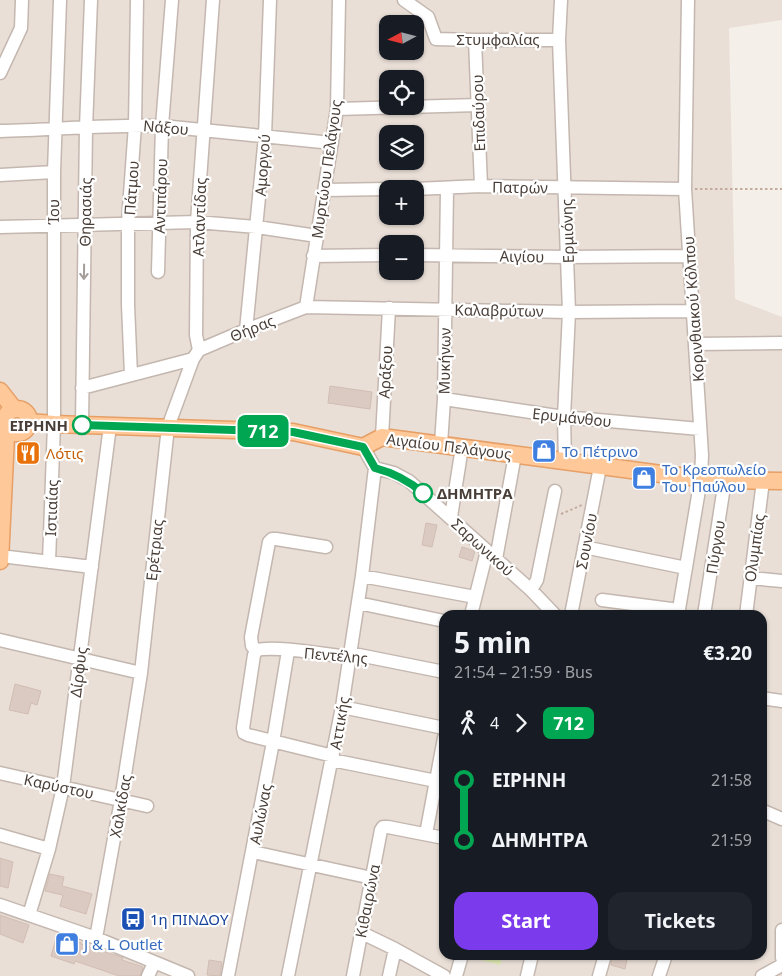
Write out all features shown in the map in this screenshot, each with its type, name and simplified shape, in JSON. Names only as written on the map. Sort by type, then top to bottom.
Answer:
[{"type":"main road","points":[[0,391],[14,409]]},
{"type":"main road","points":[[0,561],[5,421],[8,414],[14,409],[20,409],[26,413],[29,422],[27,428],[22,432],[5,434]]},
{"type":"main road","points":[[29,422],[293,432],[363,447]]},
{"type":"main road","name":"Αιγαίου Πελάγους","points":[[363,447],[382,437],[600,467],[725,480],[782,481]]},
{"type":"street","points":[[0,73],[21,28],[22,0]]},
{"type":"street","name":"Ίου","points":[[54,424],[53,225],[60,0]]},
{"type":"street","name":"Θηρασιάς","points":[[82,425],[86,128],[91,0]]},
{"type":"street","name":"Πάτμου","points":[[131,375],[128,305],[128,222],[135,125],[137,0]]},
{"type":"street","name":"Αντιπάρου","points":[[158,272],[162,126],[172,0]]},
{"type":"street","name":"Ατλαντίδας","points":[[168,427],[196,354],[197,222],[213,0]]},
{"type":"street","name":"Αμοργού","points":[[246,330],[265,136],[270,0]]},
{"type":"street","name":"Μυρτώου Πελάγους","points":[[306,307],[337,109],[339,0]]},
{"type":"street","name":"Στυμφαλίας","points":[[404,0],[428,17],[436,38],[559,40]]},
{"type":"street","name":"Ερμιόνης","points":[[561,0],[559,40],[566,187],[569,312],[564,417],[565,462]]},
{"type":"street","name":"Κορινθιακού Κόλπου","points":[[678,610],[701,478],[702,455],[685,189],[688,0]]},
{"type":"street","name":"Επιδαύρου","points":[[475,40],[481,186]]},
{"type":"street","points":[[337,109],[478,105]]},
{"type":"street","name":"Νάξου","points":[[0,131],[135,125],[332,143]]},
{"type":"street","points":[[0,176],[54,172]]},
{"type":"street","name":"Πατρών","points":[[424,189],[481,186],[685,189]]},
{"type":"street","points":[[325,190],[379,189]]},
{"type":"street","name":"Μυκήνων","points":[[440,444],[444,399],[447,189]]},
{"type":"street","points":[[0,227],[128,222],[197,222],[257,227],[317,236]]},
{"type":"street","name":"Αιγίου","points":[[424,255],[690,256]]},
{"type":"street","points":[[313,256],[379,256]]},
{"type":"street","name":"Θήρας","points":[[82,388],[131,375],[196,354],[246,330],[306,307]]},
{"type":"street","name":"Καλαβρύτων","points":[[306,307],[569,312],[692,311]]},
{"type":"street","name":"Αράξου","points":[[382,437],[389,308]]},
{"type":"street","points":[[695,344],[782,343]]},
{"type":"street","name":"Ερυμάνθου","points":[[444,399],[564,417],[700,429]]},
{"type":"street","name":"Ιστιαίας","points":[[49,562],[54,424]]},
{"type":"street","name":"Δίρφυς","points":[[29,915],[49,849],[63,787],[110,426]]},
{"type":"street","name":"Ερέτριας","points":[[141,672],[168,427]]},
{"type":"street","points":[[363,447],[375,468]]},
{"type":"street","points":[[451,517],[462,447]]},
{"type":"street","points":[[472,610],[475,597],[492,555],[515,455]]},
{"type":"street","name":"Σουνίου","points":[[572,610],[600,467]]},
{"type":"street","name":"Σαρωνικού","points":[[375,468],[394,472],[409,481],[531,590],[548,610]]},
{"type":"street","name":"Αττικής","points":[[288,976],[342,707],[362,576],[375,468]]},
{"type":"street","name":"Πύργου","points":[[705,610],[725,480]]},
{"type":"street","name":"Ολυμπίας","points":[[747,610],[763,481]]},
{"type":"street","points":[[531,590],[537,580],[555,491]]},
{"type":"street","points":[[326,547],[276,539],[272,539],[269,542],[250,637],[252,646],[257,650],[254,655],[243,728],[244,733],[333,758],[436,780]]},
{"type":"street","points":[[584,547],[686,568]]},
{"type":"street","points":[[0,556],[92,567]]},
{"type":"street","points":[[362,576],[475,597]]},
{"type":"street","points":[[750,578],[782,581]]},
{"type":"street","points":[[602,600],[665,610]]},
{"type":"street","points":[[358,603],[439,620]]},
{"type":"street","points":[[0,640],[141,672]]},
{"type":"street","name":"Πεντέλης","points":[[257,650],[349,657],[359,654],[439,671]]},
{"type":"street","name":"Αυλώνας","points":[[228,976],[253,852],[288,651]]},
{"type":"street","name":"Χαλκίδας","points":[[96,938],[121,800],[141,672]]},
{"type":"street","points":[[767,699],[782,701]]},
{"type":"street","points":[[342,707],[439,727]]},
{"type":"street","points":[[439,764],[426,834],[439,837]]},
{"type":"street","name":"Καρύστου","points":[[0,773],[147,806]]},
{"type":"street","points":[[767,813],[782,819]]},
{"type":"street","name":"Κιθαιρώνα","points":[[353,976],[379,835],[383,828],[388,827],[426,834]]},
{"type":"street","points":[[0,835],[49,849]]},
{"type":"street","points":[[253,852],[372,878]]},
{"type":"street","points":[[0,905],[96,938],[188,976]]},
{"type":"street","points":[[782,930],[782,958]]},
{"type":"street","points":[[362,933],[444,976]]},
{"type":"street","points":[[389,976],[395,949]]},
{"type":"street","points":[[456,976],[461,960]]},
{"type":"street","points":[[527,976],[531,960]]},
{"type":"street","points":[[599,976],[604,960]]},
{"type":"street","points":[[659,976],[664,960]]},
{"type":"street","points":[[148,976],[154,963]]},
{"type":"street","points":[[762,976],[782,965]]},
{"type":"path","points":[[685,189],[782,189]]},
{"type":"path","points":[[549,518],[593,501]]},
{"type":"shaded area","points":[[0,0],[782,0],[782,20],[729,28],[735,299],[782,317],[782,976],[0,976]]},
{"type":"green space","points":[[481,960],[502,960],[500,965]]},
{"type":"building","points":[[330,386],[372,392],[370,409],[328,403]]},
{"type":"building","points":[[426,523],[437,525],[432,547],[422,545]]},
{"type":"building","points":[[462,547],[475,551],[472,561],[459,557]]},
{"type":"building","points":[[15,684],[41,691],[37,705],[31,703],[28,714],[9,710]]},
{"type":"building","points":[[0,858],[13,862],[8,888],[0,886]]},
{"type":"building","points":[[50,874],[64,877],[62,886],[92,894],[86,914],[60,906],[63,895],[45,891]]},
{"type":"building","points":[[0,915],[29,925],[23,943],[0,934]]},
{"type":"building","points":[[57,935],[118,956],[123,958],[122,960],[143,967],[140,976],[119,976],[75,961],[74,964],[51,956]]},
{"type":"building","points":[[209,960],[222,962],[220,976],[207,975]]},
{"type":"building","points":[[612,960],[627,960],[625,969],[611,965]]},
{"type":"bus line","name":"712","points":[[82,425],[293,432],[363,447],[375,468],[394,472],[409,481],[423,493]]},
{"type":"place","name":"ΕΙΡΗΝΗ","points":[[82,425]]},
{"type":"place","name":"Το Πέτρινο","points":[[544,451]]},
{"type":"place","name":"Λότις","points":[[28,453]]},
{"type":"place","name":"Το Κρεοπωλείο Του Παύλου","points":[[644,478]]},
{"type":"place","name":"ΔΗΜΗΤΡΑ","points":[[423,493]]},
{"type":"place","name":"1η ΠΙΝΔΟΥ","points":[[133,919]]},
{"type":"place","name":"J & L Outlet","points":[[67,944]]}]
